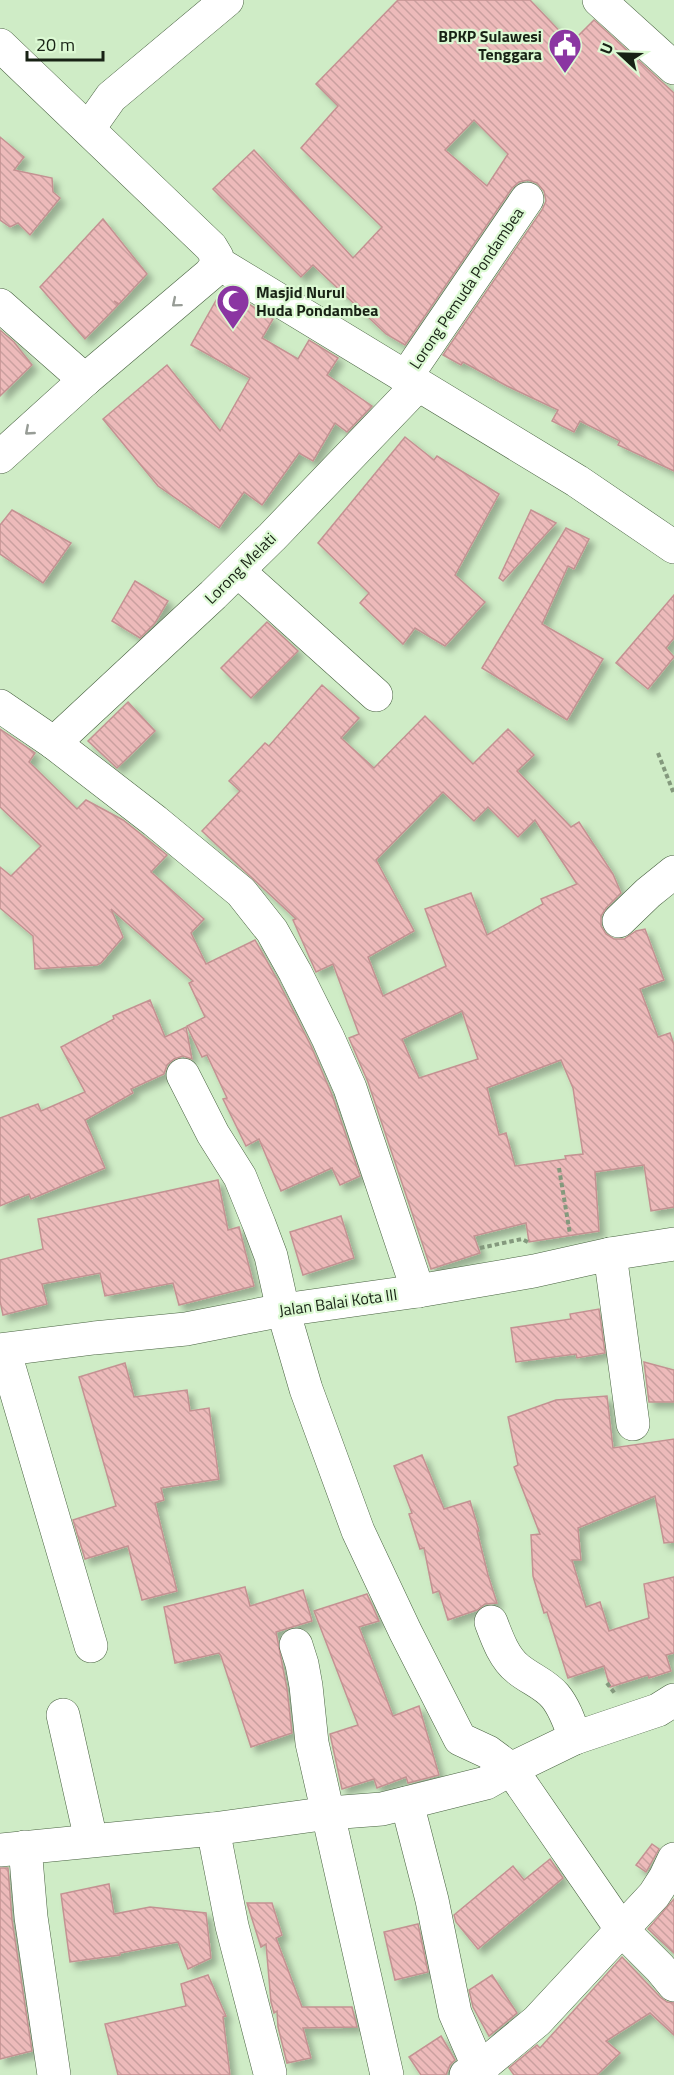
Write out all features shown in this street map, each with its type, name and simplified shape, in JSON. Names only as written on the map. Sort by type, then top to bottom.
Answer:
[{"type":"street","points":[[91,131],[94,121],[111,97],[227,0]]},
{"type":"street","points":[[599,0],[674,68]]},
{"type":"street","points":[[0,45],[211,247],[218,262],[411,382],[577,481],[674,547]]},
{"type":"street","name":"Lorong Pemuda Pondambea","points":[[411,382],[527,199]]},
{"type":"street","points":[[0,457],[85,380],[210,274],[218,262]]},
{"type":"street","points":[[0,305],[85,380]]},
{"type":"street","name":"Lorong Melati","points":[[54,743],[238,571],[411,382]]},
{"type":"street","points":[[238,571],[376,695]]},
{"type":"street","points":[[0,706],[54,743],[155,821],[241,892],[272,931],[323,1028],[350,1088],[418,1291]]},
{"type":"street","points":[[619,921],[674,872]]},
{"type":"street","points":[[183,1075],[213,1134],[240,1177],[271,1256],[283,1310],[306,1389],[358,1531],[460,1739],[488,1752],[511,1769],[622,1930],[674,1985]]},
{"type":"street","name":"Jalan Balai Kota III","points":[[2,1350],[186,1329],[283,1310],[418,1291],[534,1271],[610,1254],[674,1245]]},
{"type":"street","points":[[610,1254],[633,1424]]},
{"type":"street","points":[[2,1350],[91,1646]]},
{"type":"street","points":[[490,1622],[510,1662],[542,1683],[555,1695],[575,1738]]},
{"type":"street","points":[[296,1646],[306,1686],[312,1743],[387,2075]]},
{"type":"street","points":[[54,2075],[31,1917],[12,1849],[382,1809],[486,1783],[575,1738],[669,1709]]},
{"type":"street","points":[[63,1715],[91,1840]]},
{"type":"street","points":[[445,1793],[460,1739]]},
{"type":"street","points":[[407,1803],[432,1900],[455,2013],[476,2073],[537,2021],[622,1930],[654,1895],[674,1859]]},
{"type":"street","points":[[213,1828],[232,1926],[270,2073]]},
{"type":"path","points":[[658,753],[674,794]]},
{"type":"path","points":[[559,1168],[574,1261]]},
{"type":"building","points":[[398,0],[530,0],[571,43],[594,20],[674,93],[674,471],[618,445],[620,441],[580,421],[574,432],[552,421],[558,410],[463,362],[461,365],[443,355],[542,210],[546,201],[544,191],[537,183],[528,180],[519,182],[512,188],[405,345],[386,334],[313,265],[301,277],[213,189],[254,150],[353,258],[382,227],[301,148],[338,106],[316,84]],"holes":[[[474,120],[508,154],[487,186],[445,150]]]},
{"type":"building","points":[[0,137],[24,157],[14,170],[52,178],[53,192],[60,198],[30,235],[18,223],[10,227],[0,220]]},
{"type":"building","points":[[103,219],[147,274],[119,304],[114,301],[118,305],[85,339],[40,287]]},
{"type":"building","points":[[223,288],[273,319],[262,338],[298,359],[309,340],[338,358],[327,375],[372,406],[347,432],[335,423],[313,461],[299,453],[262,505],[244,492],[219,528],[158,486],[103,419],[167,365],[220,431],[250,378],[191,345]]},
{"type":"building","points":[[0,330],[14,342],[32,365],[0,396]]},
{"type":"building","points":[[405,437],[434,460],[437,456],[499,494],[455,575],[485,602],[445,646],[415,628],[403,644],[360,603],[369,593],[318,543]]},
{"type":"building","points":[[12,510],[71,543],[43,583],[0,554],[0,525]]},
{"type":"building","points":[[531,510],[556,523],[503,581],[499,578]]},
{"type":"building","points":[[566,528],[589,539],[574,569],[568,566],[542,624],[603,659],[567,720],[482,668]]},
{"type":"building","points":[[135,581],[168,601],[155,623],[140,638],[112,621]]},
{"type":"building","points":[[674,595],[674,638],[666,648],[674,657],[648,689],[616,663]]},
{"type":"building","points":[[267,622],[298,651],[251,698],[221,668]]},
{"type":"building","points":[[322,685],[359,718],[341,738],[374,768],[425,716],[473,764],[508,729],[534,755],[517,771],[571,827],[579,822],[613,874],[621,893],[601,916],[601,926],[606,934],[614,939],[624,939],[636,931],[645,929],[664,980],[640,989],[658,1037],[670,1033],[674,1045],[674,1207],[651,1211],[644,1165],[595,1172],[599,1231],[529,1242],[526,1223],[474,1236],[480,1253],[431,1269],[368,1082],[349,1038],[359,1034],[333,964],[316,972],[293,920],[296,919],[202,831],[240,791],[229,781],[265,743],[269,746]],"holes":[[[443,792],[474,821],[488,807],[518,837],[535,820],[577,884],[541,899],[543,904],[487,935],[471,893],[425,909],[446,966],[383,996],[368,957],[414,931],[376,860]],[[462,1011],[478,1059],[419,1078],[402,1039]],[[561,1060],[573,1088],[583,1154],[565,1156],[566,1159],[515,1166],[506,1133],[499,1135],[487,1088]]]},
{"type":"building","points":[[128,702],[155,731],[117,768],[88,741]]},
{"type":"building","points":[[0,729],[35,753],[29,762],[77,809],[86,800],[123,820],[167,855],[151,872],[204,919],[191,933],[206,964],[255,940],[311,1046],[332,1095],[360,1176],[340,1185],[332,1168],[281,1191],[259,1139],[246,1146],[223,1099],[227,1098],[207,1055],[202,1057],[187,1026],[205,1017],[189,983],[193,981],[111,909],[123,937],[101,963],[35,969],[33,936],[0,908],[0,867],[11,876],[41,846],[0,807]]},
{"type":"building","points":[[150,1000],[165,1037],[186,1027],[192,1059],[183,1056],[174,1059],[167,1065],[164,1074],[131,1089],[133,1093],[85,1120],[105,1168],[31,1199],[29,1194],[0,1206],[0,1118],[38,1104],[41,1111],[85,1092],[61,1047],[114,1019],[113,1016]]},
{"type":"building","points":[[218,1180],[228,1230],[239,1227],[254,1286],[179,1305],[173,1283],[105,1296],[100,1273],[42,1284],[47,1304],[3,1315],[0,1301],[0,1260],[43,1249],[38,1219]]},
{"type":"building","points":[[341,1216],[354,1258],[303,1275],[290,1232]]},
{"type":"building","points":[[599,1309],[605,1353],[577,1358],[576,1354],[516,1362],[511,1328],[571,1319],[570,1314]]},
{"type":"building","points":[[644,1362],[674,1370],[674,1402],[649,1402]]},
{"type":"building","points":[[125,1363],[134,1397],[187,1390],[190,1411],[209,1408],[219,1479],[161,1488],[164,1500],[155,1503],[177,1591],[142,1600],[128,1546],[85,1559],[73,1520],[116,1506],[79,1377]]},
{"type":"building","points":[[607,1396],[613,1448],[674,1439],[674,1542],[664,1543],[655,1496],[578,1528],[581,1560],[572,1560],[586,1607],[600,1602],[609,1631],[649,1618],[644,1584],[674,1577],[674,1653],[666,1655],[671,1671],[649,1678],[648,1675],[610,1687],[604,1666],[568,1678],[533,1576],[531,1535],[540,1534],[514,1467],[518,1465],[508,1417],[556,1400]]},
{"type":"building","points":[[422,1455],[444,1509],[470,1501],[497,1603],[485,1604],[477,1610],[448,1620],[439,1591],[433,1593],[424,1548],[420,1549],[409,1514],[412,1513],[394,1466]]},
{"type":"building","points":[[245,1587],[250,1606],[303,1590],[312,1621],[276,1632],[287,1689],[292,1733],[251,1747],[221,1656],[219,1653],[175,1663],[164,1607]]},
{"type":"building","points":[[367,1594],[379,1621],[359,1627],[393,1716],[419,1706],[439,1775],[408,1783],[406,1777],[377,1788],[374,1779],[342,1789],[330,1734],[358,1725],[314,1611]]},
{"type":"building","points":[[652,1844],[659,1849],[646,1872],[636,1865]]},
{"type":"building","points":[[550,1859],[563,1878],[478,1949],[456,1922],[454,1915],[513,1866],[524,1880]]},
{"type":"building","points":[[0,1868],[8,1868],[12,1920],[32,2051],[0,2059]]},
{"type":"building","points":[[109,1884],[114,1914],[150,1907],[206,1913],[211,1958],[188,1969],[178,1942],[120,1953],[120,1955],[70,1962],[61,1894]]},
{"type":"building","points":[[674,1899],[674,1953],[648,1929]]},
{"type":"building","points":[[247,1903],[272,1903],[282,1935],[276,1938],[302,2007],[352,2007],[357,2027],[303,2028],[311,2058],[287,2063],[278,2027],[277,2011],[274,2013],[271,2002],[266,1944],[261,1947]]},
{"type":"building","points":[[418,1924],[428,1972],[395,1980],[384,1932]]},
{"type":"building","points":[[622,1957],[660,1997],[667,2002],[674,2003],[674,2035],[650,2013],[606,2041],[620,2053],[597,2075],[514,2075],[509,2068],[537,2045],[540,2048]]},
{"type":"building","points":[[208,1975],[226,2016],[223,2017],[230,2075],[118,2075],[105,2024],[186,2006],[181,1984]]},
{"type":"building","points":[[492,1975],[517,2013],[489,2036],[473,2007],[469,1990]]},
{"type":"building","points":[[441,2036],[455,2060],[446,2075],[421,2075],[409,2057]]},
{"type":"place","name":"BPKP Sulawesi Tenggara","points":[[565,74]]},
{"type":"place","name":"Masjid Nurul Huda Pondambea","points":[[233,330]]}]
